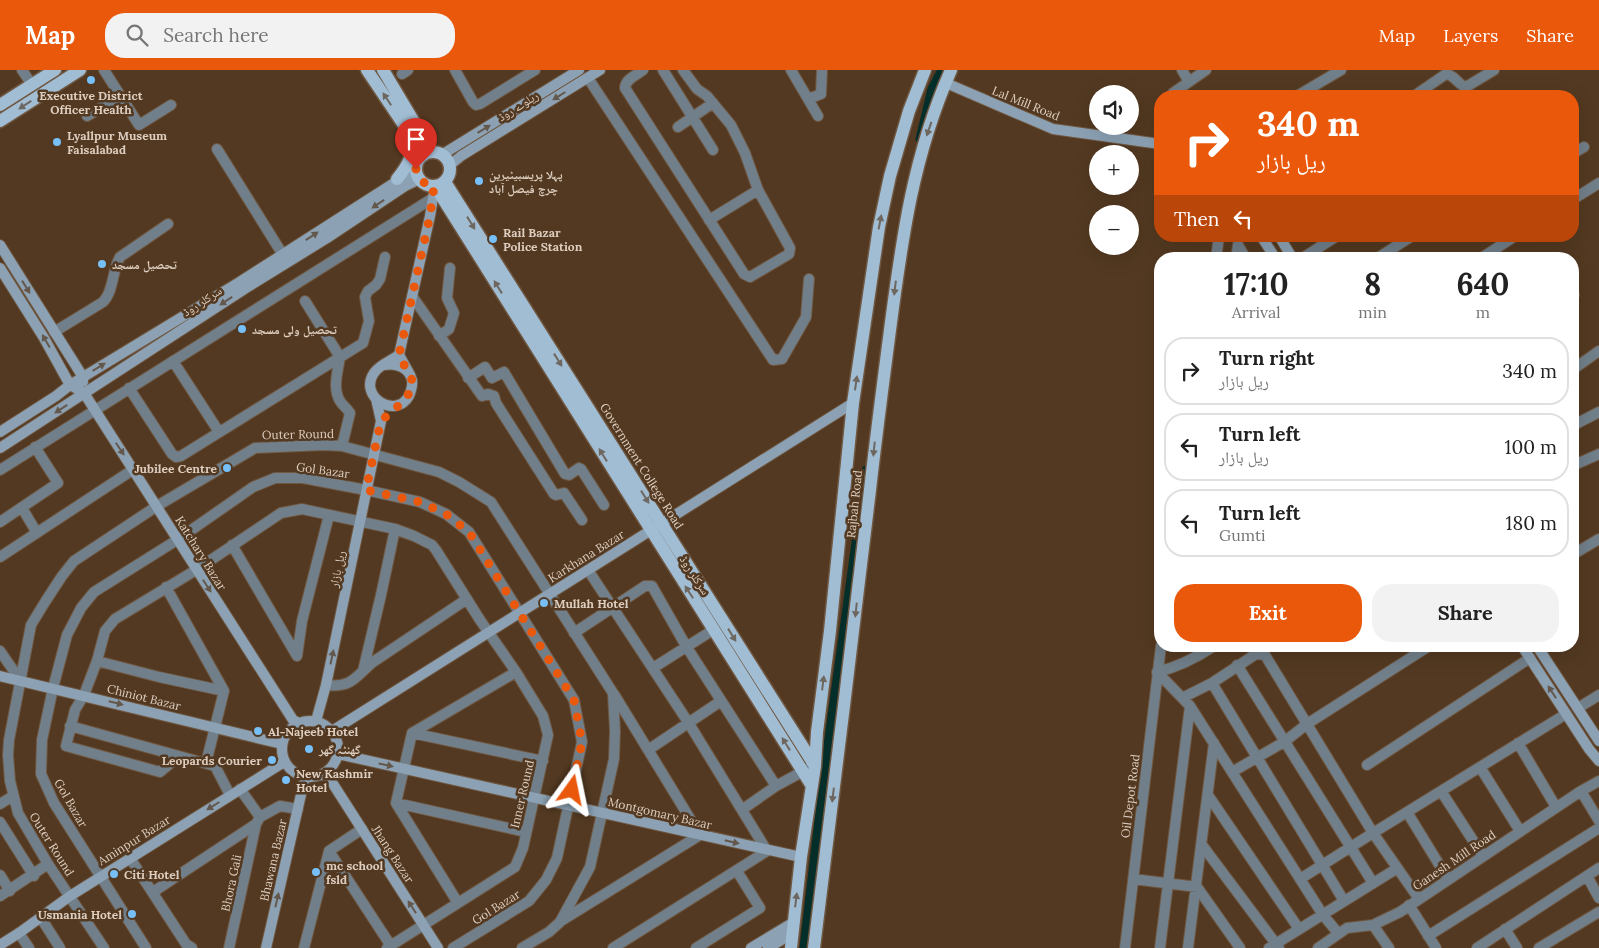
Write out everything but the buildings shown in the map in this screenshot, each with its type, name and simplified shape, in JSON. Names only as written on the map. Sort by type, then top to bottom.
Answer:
[{"type":"main road","points":[[0,105],[55,70]]},
{"type":"main road","points":[[0,121],[80,70]]},
{"type":"main road","points":[[367,70],[411,136],[450,165],[449,177],[437,188],[429,186],[418,174],[417,163],[433,154]]},
{"type":"main road","points":[[383,70],[433,154]]},
{"type":"main road","name":"Rajbah Road","points":[[791,948],[801,857],[815,766],[817,732],[832,631],[854,404],[879,227],[890,176],[909,111],[925,70]]},
{"type":"main road","name":"Rajbah Road","points":[[814,948],[900,248],[911,189],[921,153],[952,70]]},
{"type":"main road","points":[[397,180],[409,164],[413,149],[411,136]]},
{"type":"main road","name":"Government College Road","points":[[437,188],[528,328],[662,524],[815,766]]},
{"type":"main road","name":"سرکلر روڈ","points":[[528,328],[650,531],[812,786]]},
{"type":"main road","points":[[832,631],[852,632]]},
{"type":"main road","points":[[796,736],[817,732]]},
{"type":"street","points":[[22,70],[32,85]]},
{"type":"street","points":[[104,70],[139,125],[171,104]]},
{"type":"street","points":[[456,70],[476,105],[535,70]]},
{"type":"street","name":"ریلوے روڈ","points":[[450,165],[461,156],[600,70]]},
{"type":"street","points":[[643,70],[627,81],[625,88],[744,274],[750,276],[789,254],[790,248],[758,190],[745,153],[731,125],[713,103],[697,89],[683,70]]},
{"type":"street","points":[[663,70],[714,150]]},
{"type":"street","points":[[808,100],[820,94],[822,70]]},
{"type":"street","points":[[1182,70],[1189,82]]},
{"type":"street","points":[[1177,90],[1206,70]]},
{"type":"street","points":[[1308,90],[1342,70]]},
{"type":"street","points":[[1423,90],[1446,74],[1466,87],[1494,70]]},
{"type":"street","name":"ریلوے روڈ","points":[[433,154],[577,71]]},
{"type":"street","points":[[793,71],[818,116]]},
{"type":"street","points":[[588,78],[773,360],[782,359],[806,317],[809,279]]},
{"type":"street","name":"Lal Mill Road","points":[[946,83],[1053,129],[1154,143]]},
{"type":"street","points":[[87,116],[120,96]]},
{"type":"street","points":[[678,127],[713,103]]},
{"type":"street","points":[[1579,150],[1584,147]]},
{"type":"street","points":[[217,149],[283,255]]},
{"type":"street","name":"سرکلر روڈ","points":[[0,432],[70,385],[283,255],[397,180],[418,174]]},
{"type":"street","name":"سرکلر روڈ","points":[[0,448],[327,238],[405,186],[418,174]]},
{"type":"street","points":[[1579,196],[1599,183]]},
{"type":"street","points":[[381,421],[401,404],[410,393],[412,380],[399,355],[437,188]]},
{"type":"street","points":[[0,470],[172,361],[437,188]]},
{"type":"street","points":[[709,220],[758,190]]},
{"type":"street","points":[[54,332],[107,298],[116,264],[120,257],[168,224]]},
{"type":"street","points":[[1312,252],[1328,242]]},
{"type":"street","points":[[1387,252],[1403,242]]},
{"type":"street","points":[[1491,252],[1506,242]]},
{"type":"street","points":[[1237,252],[1238,245],[1242,252]]},
{"type":"street","name":"Katchary Bazar","points":[[0,246],[83,377],[84,393],[94,411],[134,469],[196,570],[293,720],[299,723]]},
{"type":"street","points":[[130,388],[172,454],[176,457],[363,343],[369,321],[365,297],[368,291],[380,279],[385,257]]},
{"type":"street","points":[[0,268],[44,338],[70,385],[84,393]]},
{"type":"street","points":[[440,336],[449,329],[454,313],[447,298],[450,268]]},
{"type":"street","points":[[412,296],[482,396],[488,394],[494,396],[496,403],[554,494],[564,493],[582,520]]},
{"type":"street","points":[[305,301],[340,357],[336,393],[340,402],[350,413],[342,446]]},
{"type":"street","points":[[1579,365],[1599,351]]},
{"type":"street","name":"ریل بازار","points":[[316,721],[326,685],[381,421],[376,400],[372,394],[371,380],[374,374],[384,365],[399,355]]},
{"type":"street","points":[[172,361],[219,432]]},
{"type":"street","points":[[384,365],[398,365],[409,373]]},
{"type":"street","points":[[468,378],[485,367],[492,378],[504,372],[566,474],[568,475],[580,468],[604,505]]},
{"type":"street","points":[[376,400],[388,406],[401,404]]},
{"type":"street","name":"Karkhana Bazar","points":[[332,731],[854,404]]},
{"type":"street","points":[[1579,422],[1599,412]]},
{"type":"street","name":"Outer Round","points":[[104,948],[48,864],[18,813],[12,796],[8,755],[4,742],[20,680],[31,625],[62,576],[74,562],[157,506],[255,448],[324,445],[342,446],[439,472],[460,482],[491,502],[613,693],[616,731],[614,759],[590,867],[560,922],[549,932],[522,948]]},
{"type":"street","points":[[0,522],[58,483],[35,447]]},
{"type":"street","points":[[1579,463],[1599,454]]},
{"type":"street","points":[[0,557],[134,469]]},
{"type":"street","name":"Gol Bazar","points":[[146,948],[54,803],[41,774],[42,740],[67,635],[81,608],[94,592],[177,540],[253,487],[275,478],[303,478],[420,502],[446,514],[469,532],[574,700],[582,742],[557,858],[546,880],[529,901],[454,948]]},
{"type":"street","points":[[22,508],[36,533]]},
{"type":"street","name":"Inner Round","points":[[70,726],[75,710],[84,695],[97,661],[105,631],[116,619],[196,570],[281,513],[302,509],[395,530],[414,536],[432,545],[543,716],[548,735],[523,848],[515,867],[389,947]]},
{"type":"street","points":[[232,545],[297,656],[302,621],[328,515]]},
{"type":"street","points":[[363,671],[382,595],[395,530]]},
{"type":"street","points":[[1579,551],[1599,539]]},
{"type":"street","points":[[588,570],[743,808],[767,850],[737,871],[613,948]]},
{"type":"street","points":[[574,633],[645,586],[652,586],[686,646],[776,786]]},
{"type":"street","points":[[166,587],[224,691],[206,763]]},
{"type":"street","points":[[326,685],[340,686],[358,678],[363,671],[467,599]]},
{"type":"street","points":[[652,668],[713,630]]},
{"type":"street","points":[[0,651],[20,680]]},
{"type":"street","name":"Oil Depot Road","points":[[1124,948],[1160,652]]},
{"type":"street","points":[[1205,652],[1193,660],[1157,672],[1190,706],[1323,915],[1338,933]]},
{"type":"street","points":[[1232,772],[1284,742],[1307,724],[1420,652]]},
{"type":"street","points":[[1526,652],[1588,749],[1599,761]]},
{"type":"street","points":[[1541,652],[1598,738]]},
{"type":"street","points":[[1182,698],[1212,683],[1256,654],[1265,655],[1373,833],[1396,869],[1419,899]]},
{"type":"street","points":[[1367,765],[1530,658]]},
{"type":"street","points":[[97,661],[224,691]]},
{"type":"street","points":[[1237,665],[1373,883]]},
{"type":"street","points":[[458,903],[396,803],[412,732],[516,672]]},
{"type":"street","name":"Chiniot Bazar","points":[[0,676],[282,744]]},
{"type":"street","points":[[1212,683],[1344,901]]},
{"type":"street","points":[[560,922],[700,834],[613,693]]},
{"type":"street","points":[[1578,708],[1599,695]]},
{"type":"street","points":[[648,750],[721,701]]},
{"type":"street","points":[[1160,948],[1190,706]]},
{"type":"street","points":[[1300,879],[1566,714]]},
{"type":"street","points":[[316,721],[323,724],[332,731],[337,740],[338,754],[332,768],[320,776],[305,777],[297,774],[284,762],[282,744],[285,735],[299,723],[316,721]]},
{"type":"street","points":[[178,757],[160,772],[66,746],[70,726],[215,766],[258,821]]},
{"type":"street","points":[[412,732],[543,761]]},
{"type":"street","points":[[1188,948],[1214,743]]},
{"type":"street","points":[[1518,744],[1556,807]]},
{"type":"street","name":"Montgomary Bazar","points":[[338,754],[801,857]]},
{"type":"street","name":"Aminpur Bazar","points":[[0,945],[101,876],[284,762]]},
{"type":"street","points":[[743,808],[776,786],[815,766]]},
{"type":"street","points":[[1480,767],[1520,831]]},
{"type":"street","name":"Jhang Bazar","points":[[326,773],[438,948]]},
{"type":"street","name":"Bhawana Bazar","points":[[266,948],[305,777]]},
{"type":"street","name":"Ganesh Mill Road","points":[[1318,948],[1347,928],[1373,925],[1409,906],[1581,790],[1599,781]]},
{"type":"street","points":[[1581,790],[1599,821]]},
{"type":"street","points":[[1441,791],[1482,856]]},
{"type":"street","points":[[1208,795],[1299,929]]},
{"type":"street","points":[[0,804],[12,796]]},
{"type":"street","points":[[396,803],[526,832]]},
{"type":"street","points":[[153,892],[280,806],[298,809]]},
{"type":"street","points":[[1407,812],[1448,879]]},
{"type":"street","name":"Bhora Gali","points":[[229,948],[258,821]]},
{"type":"street","points":[[0,822],[34,875]]},
{"type":"street","points":[[1428,936],[1599,828]]},
{"type":"street","points":[[304,948],[329,851],[362,829]]},
{"type":"street","points":[[1202,845],[1275,947],[1299,929],[1396,869]]},
{"type":"street","points":[[329,851],[389,947]]},
{"type":"street","points":[[130,858],[186,944],[192,948]]},
{"type":"street","points":[[0,896],[48,864]]},
{"type":"street","points":[[1478,948],[1599,868]]},
{"type":"street","points":[[696,948],[760,908],[737,871]]},
{"type":"street","points":[[0,875],[10,890]]},
{"type":"street","points":[[1587,876],[1599,898]]},
{"type":"street","points":[[1133,879],[1197,887],[1240,948]]},
{"type":"street","points":[[1409,906],[1436,948]]},
{"type":"street","points":[[1539,948],[1599,912]]},
{"type":"street","points":[[41,918],[60,948]]},
{"type":"street","points":[[1373,925],[1386,947]]},
{"type":"street","points":[[751,948],[793,927]]},
{"type":"street","points":[[768,948],[793,927]]},
{"type":"street","points":[[1505,929],[1517,948]]},
{"type":"street","points":[[19,933],[29,948]]},
{"type":"waterway","points":[[920,139],[932,89],[942,70]]},
{"type":"waterway","points":[[804,948],[826,760],[866,470]]},
{"type":"place","name":"Executive District Officer Health","points":[[91,80]]},
{"type":"place","name":"Lyallpur Museum Faisalabad","points":[[57,142]]},
{"type":"place","name":"پہلا پریسبیٹیرین چرچ فیصل آباد","points":[[479,181]]},
{"type":"place","name":"Rail Bazar Police Station","points":[[493,239]]},
{"type":"place","name":"تحصیل مسجد","points":[[102,264]]},
{"type":"place","name":"تحصیل ولی مسجد","points":[[242,329]]},
{"type":"place","name":"Jubilee Centre","points":[[227,468]]},
{"type":"place","name":"Mullah Hotel","points":[[544,603]]},
{"type":"place","name":"Al-Najeeb Hotel","points":[[258,731]]},
{"type":"place","name":"گھنٹہ گھر","points":[[309,749]]},
{"type":"place","name":"Leopards Courier","points":[[272,760]]},
{"type":"place","name":"New Kashmir Hotel","points":[[286,780]]},
{"type":"place","name":"mc school fsld","points":[[316,872]]},
{"type":"place","name":"Citi Hotel","points":[[114,874]]},
{"type":"place","name":"Usmania Hotel","points":[[132,914]]},
{"type":"route","points":[[416,169],[417,174],[424,183],[434,186],[430,216],[399,355],[412,380],[412,387],[406,399],[381,421],[366,490],[420,502],[446,514],[469,532],[574,700],[582,742],[572,790]]}]
